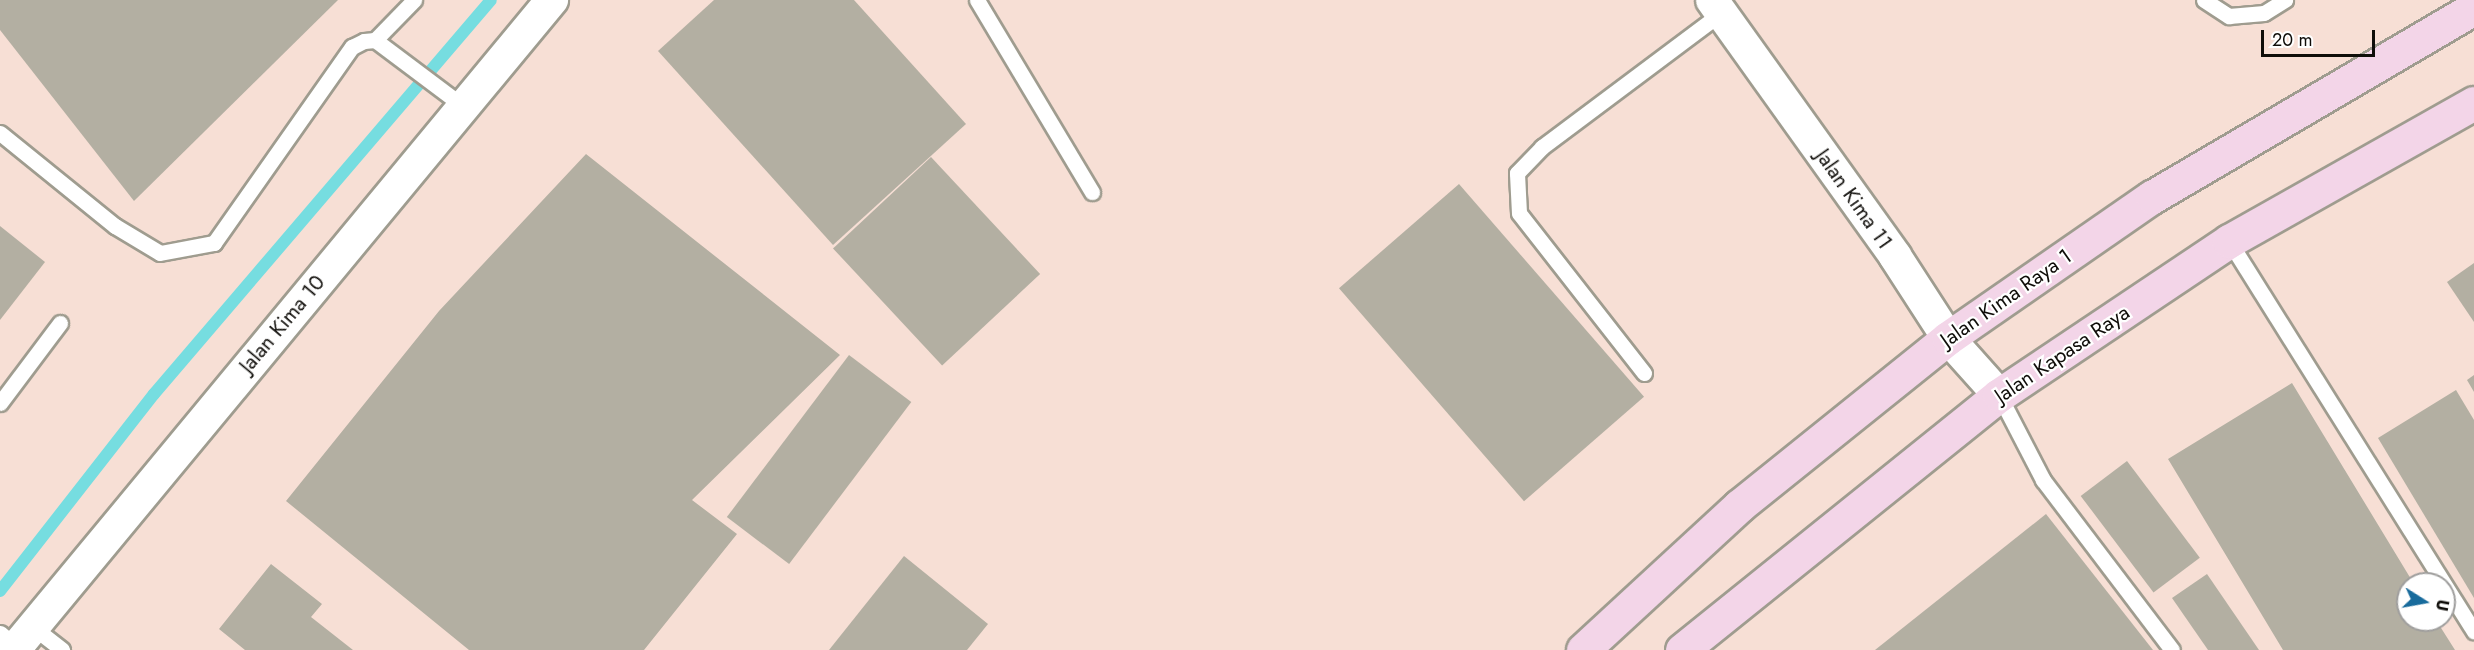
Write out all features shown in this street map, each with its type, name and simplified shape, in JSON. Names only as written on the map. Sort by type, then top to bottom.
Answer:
[{"type":"main road","name":"Jalan Kima Raya 1","points":[[1583,650],[1739,506],[1948,338],[2152,197],[2474,8]]},
{"type":"main road","name":"Jalan Kapasa Raya","points":[[1682,650],[1999,395],[2229,241],[2474,103]]},
{"type":"street","name":"Jalan Kima 10","points":[[16,639],[552,0]]},
{"type":"street","name":"Jalan Kima 11","points":[[1717,6],[1895,256],[1948,338],[1999,395]]},
{"type":"lane","points":[[0,133],[115,226],[160,253],[214,243],[352,47],[375,40],[414,0]]},
{"type":"lane","points":[[977,0],[1092,192]]},
{"type":"lane","points":[[2204,0],[2229,16],[2264,13],[2285,0]]},
{"type":"lane","points":[[1644,373],[1519,213],[1517,173],[1542,147],[1717,6]]},
{"type":"lane","points":[[375,40],[462,106]]},
{"type":"lane","points":[[2229,241],[2474,631]]},
{"type":"lane","points":[[0,403],[60,323]]},
{"type":"lane","points":[[1999,395],[2043,480],[2172,650]]},
{"type":"lane","points":[[16,639],[62,650]]},
{"type":"shaded area","points":[[0,0],[2474,0],[2474,650],[0,650]]},
{"type":"building","points":[[0,0],[338,0],[134,201],[0,30]]},
{"type":"building","points":[[714,0],[854,0],[966,124],[833,245],[658,51]]},
{"type":"building","points":[[586,154],[840,355],[692,500],[737,534],[644,650],[469,650],[286,501],[439,311]]},
{"type":"building","points":[[931,157],[1040,274],[942,365],[833,248]]},
{"type":"building","points":[[1459,184],[1644,397],[1524,501],[1339,288]]},
{"type":"building","points":[[0,226],[45,262],[0,320]]},
{"type":"building","points":[[2474,263],[2474,322],[2447,282]]},
{"type":"building","points":[[849,355],[911,402],[789,564],[727,517]]},
{"type":"building","points":[[2474,375],[2474,392],[2467,380]]},
{"type":"building","points":[[2292,383],[2407,572],[2396,572],[2396,632],[2444,632],[2455,650],[2283,650],[2168,459]]},
{"type":"building","points":[[2456,390],[2474,420],[2474,598],[2378,438]]},
{"type":"building","points":[[2127,461],[2200,558],[2153,593],[2081,496]]},
{"type":"building","points":[[2046,514],[2153,650],[1875,650]]},
{"type":"building","points":[[904,556],[988,624],[967,650],[829,650]]},
{"type":"building","points":[[271,564],[322,604],[311,617],[353,650],[245,650],[219,629]]},
{"type":"building","points":[[2207,574],[2259,650],[2208,650],[2172,598]]},
{"type":"waterway","points":[[0,591],[154,394],[491,0]]}]
